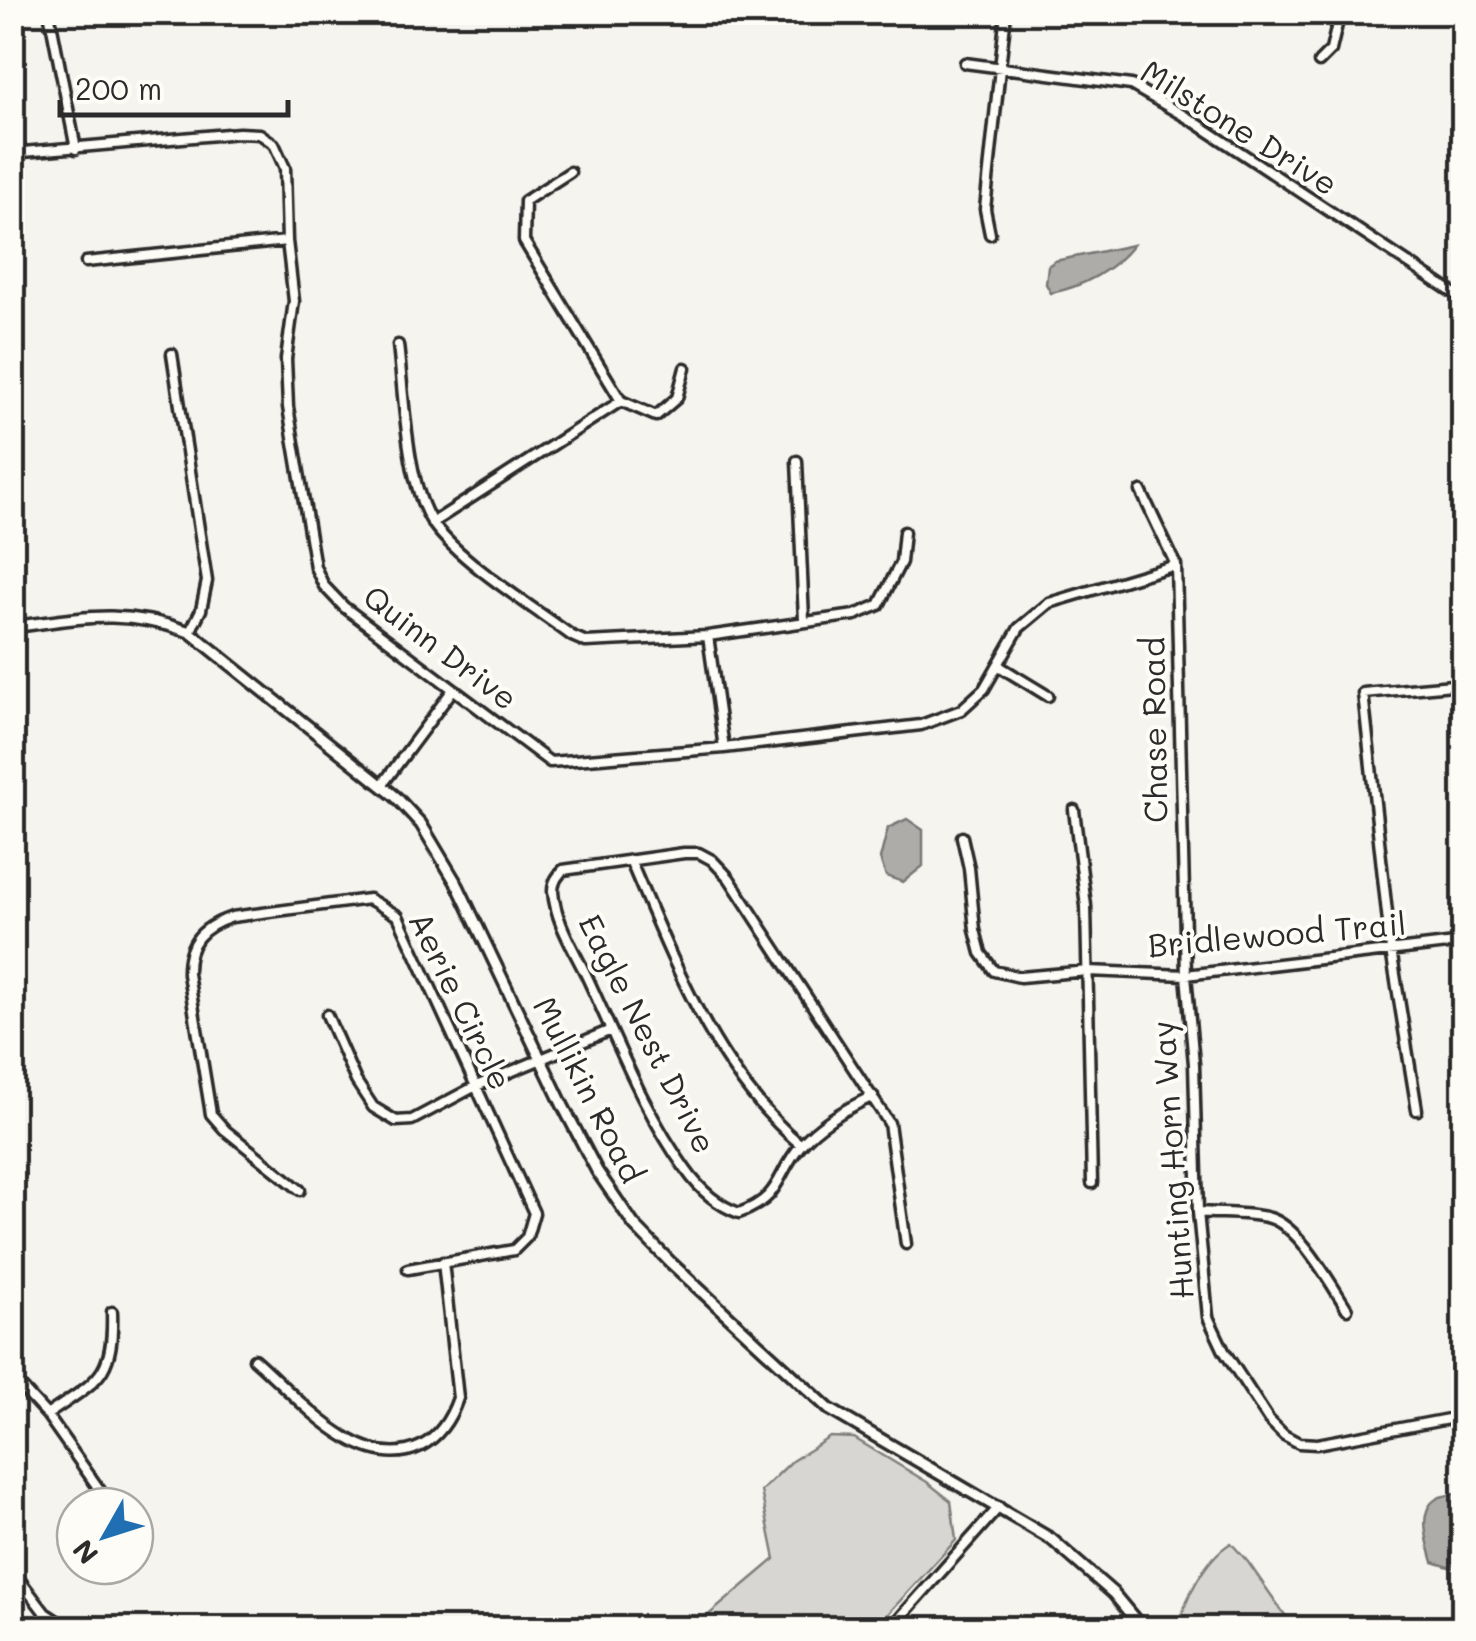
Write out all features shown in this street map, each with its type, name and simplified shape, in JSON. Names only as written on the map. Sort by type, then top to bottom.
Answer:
[{"type":"street","points":[[49,12],[76,149]]},
{"type":"street","points":[[990,234],[985,209],[1006,12]]},
{"type":"street","points":[[1319,62],[1330,50],[1340,12]]},
{"type":"street","name":"Milstone Drive","points":[[965,63],[1132,85],[1464,300]]},
{"type":"street","name":"Quinn Drive","points":[[12,154],[240,133],[260,134],[274,144],[285,168],[294,301],[286,359],[288,407],[315,567],[324,586],[344,607],[550,762],[724,748],[921,725],[962,710],[984,689],[1019,628],[1049,603],[1176,565]]},
{"type":"street","points":[[570,172],[525,202],[524,241],[621,401],[656,416],[677,398],[684,368]]},
{"type":"street","points":[[86,262],[288,241]]},
{"type":"street","points":[[398,345],[415,482],[432,523],[457,550],[572,636],[586,642],[708,636],[855,615],[879,605],[901,562],[904,532]]},
{"type":"street","points":[[172,354],[207,581],[201,610],[190,632]]},
{"type":"street","points":[[432,523],[621,401]]},
{"type":"street","points":[[797,461],[804,620]]},
{"type":"street","name":"Chase Road","points":[[1141,491],[1176,565],[1186,974]]},
{"type":"street","name":"Mullikin Road","points":[[12,626],[113,615],[155,620],[190,632],[382,785],[422,824],[458,886],[580,1138],[634,1225],[829,1409],[1051,1538],[1085,1565],[1142,1628]]},
{"type":"street","points":[[708,636],[724,748]]},
{"type":"street","points":[[999,666],[1048,696]]},
{"type":"street","points":[[1417,1110],[1392,950],[1362,693],[1464,684]]},
{"type":"street","points":[[382,785],[452,690]]},
{"type":"street","points":[[1074,810],[1086,906],[1092,1183]]},
{"type":"street","name":"Bridlewood Trail","points":[[962,838],[981,953],[994,971],[1020,977],[1088,971],[1186,974],[1464,942]]},
{"type":"street","name":"Eagle Nest Drive","points":[[873,1096],[842,1110],[801,1145],[768,1199],[739,1213],[714,1201],[688,1173],[664,1136],[611,1030],[557,912],[553,886],[562,870],[700,854],[712,860],[748,904],[873,1096],[890,1123],[906,1244]]},
{"type":"street","points":[[630,860],[697,1006],[768,1118],[801,1145]]},
{"type":"street","name":"Aerie Circle","points":[[300,1190],[224,1130],[212,1114],[187,952],[212,924],[232,917],[369,899],[398,916],[534,1213],[528,1238],[514,1250],[408,1268]]},
{"type":"street","name":"Hunting Horn Way","points":[[1186,974],[1194,1064],[1198,1212],[1208,1317],[1224,1351],[1270,1420],[1284,1436],[1299,1444],[1317,1444],[1464,1416]]},
{"type":"street","points":[[327,1016],[356,1081],[373,1107],[396,1121],[412,1120],[474,1087],[611,1030]]},
{"type":"street","points":[[1198,1212],[1270,1218],[1286,1227],[1348,1309]]},
{"type":"street","points":[[254,1360],[346,1439],[365,1450],[389,1454],[429,1442],[452,1415],[458,1398],[442,1262]]},
{"type":"street","points":[[47,1415],[98,1380],[113,1349],[112,1312]]},
{"type":"street","points":[[12,1377],[47,1415],[97,1486]]},
{"type":"street","points":[[891,1628],[999,1506]]},
{"type":"street","points":[[12,1570],[55,1625],[68,1628]]},
{"type":"shaded area","points":[[1133,245],[1107,270],[1086,282],[1051,293],[1046,284],[1048,266],[1055,261]]},
{"type":"shaded area","points":[[907,819],[923,830],[923,866],[903,882],[886,876],[880,859],[888,828]]},
{"type":"shaded area","points":[[830,1437],[854,1438],[951,1501],[956,1540],[875,1628],[693,1628],[775,1559],[761,1491],[792,1461]]},
{"type":"shaded area","points":[[1463,1493],[1463,1566],[1452,1568],[1433,1562],[1425,1518],[1431,1503],[1438,1498]]},
{"type":"shaded area","points":[[1231,1543],[1294,1628],[1179,1628],[1197,1581]]}]
